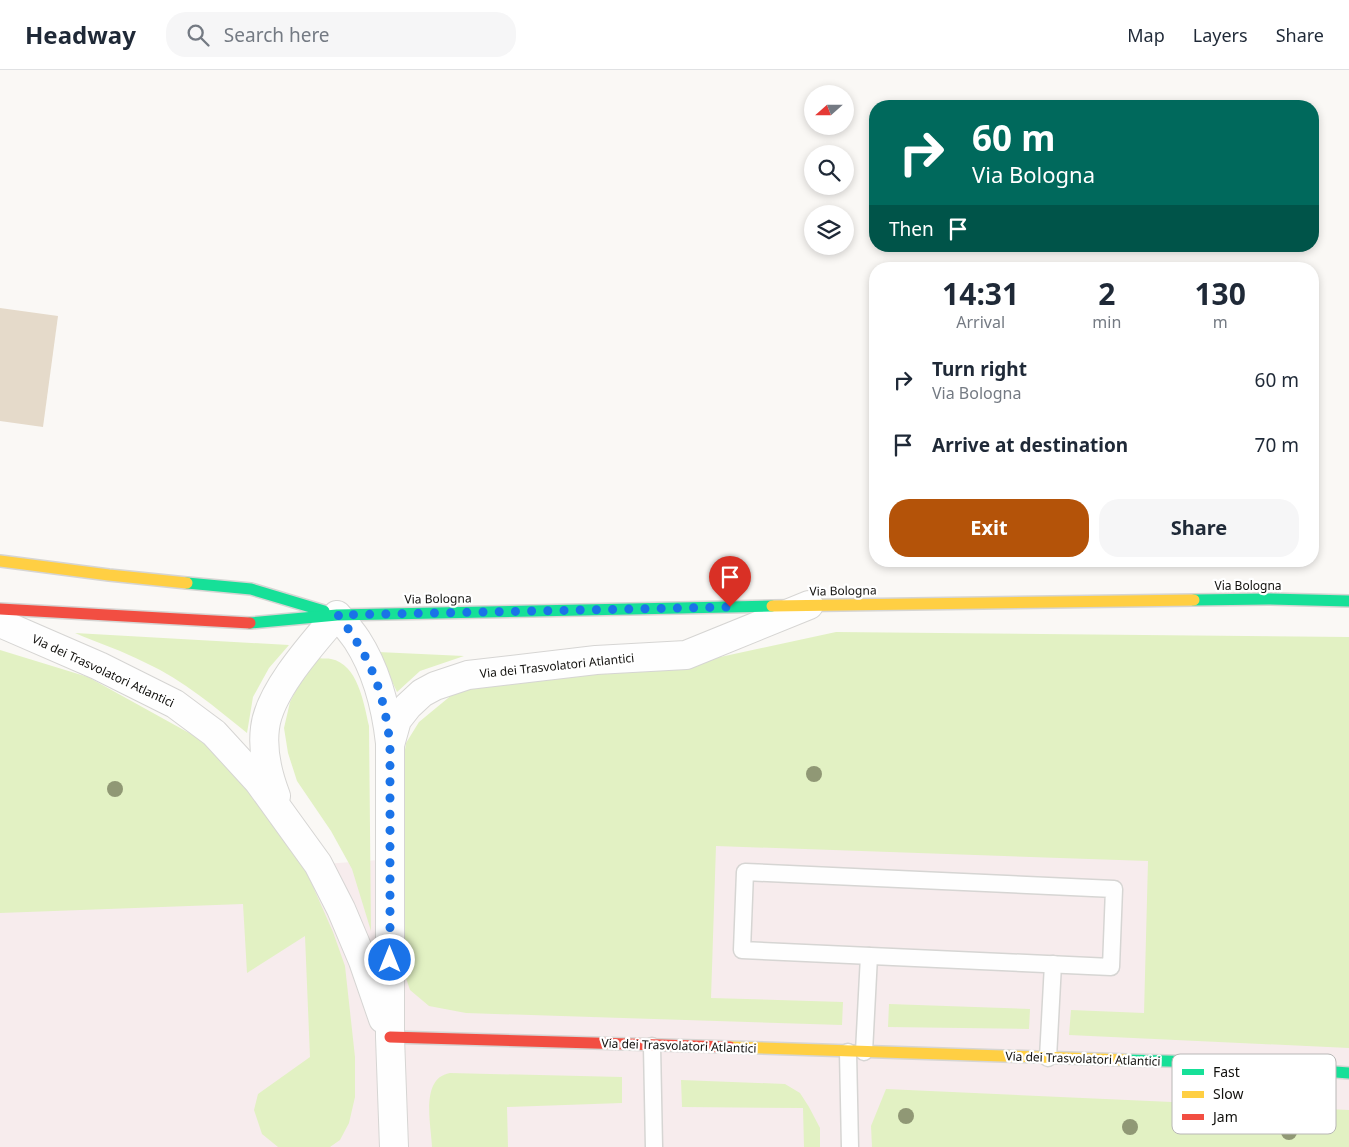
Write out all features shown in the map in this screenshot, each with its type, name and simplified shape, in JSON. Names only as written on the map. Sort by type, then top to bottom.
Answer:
[{"type":"main road","name":"Via Bologna","points":[[0,561],[109,575],[250,589],[338,615]]},
{"type":"main road","name":"Via Bologna","points":[[0,608],[36,612],[250,623],[338,615],[809,605],[1268,599],[1349,600]]},
{"type":"main road","name":"Via dei Trasvolatori Atlantici","points":[[390,1037],[1172,1061]]},
{"type":"main road","name":"Via dei Trasvolatori Atlantici","points":[[1336,1072],[1349,1073]]},
{"type":"street","name":"Via dei Trasvolatori Atlantici","points":[[390,745],[397,720],[422,693],[435,686],[468,675],[596,660],[686,655],[809,605]]},
{"type":"street","name":"Via dei Trasvolatori Atlantici","points":[[300,839],[280,805],[269,778],[265,756],[264,727],[273,701],[304,653],[338,615],[357,640],[370,667],[387,716],[390,745],[390,1037],[394,1147]]},
{"type":"street","name":"Via dei Trasvolatori Atlantici","points":[[0,623],[99,666],[175,704],[214,733],[258,781],[318,864],[341,909],[390,1037]]},
{"type":"lane","points":[[745,872],[1114,889],[1110,967],[869,956],[742,950],[745,872]]},
{"type":"lane","points":[[864,1052],[869,956]]},
{"type":"lane","points":[[1048,1058],[1053,964]]},
{"type":"lane","points":[[652,1046],[654,1147]]},
{"type":"lane","points":[[848,1052],[850,1147]]},
{"type":"shaded area","points":[[1349,830],[1349,1147],[0,1147],[0,888],[744,833]]},
{"type":"green space","points":[[836,632],[1349,637],[1349,1048],[1069,1035],[1071,1010],[1144,1013],[1148,861],[716,846],[711,998],[843,1002],[842,1025],[466,1013],[429,1006],[410,990],[400,960],[401,776],[406,743],[419,722],[459,689],[711,659]]},
{"type":"green space","points":[[75,633],[289,645],[269,668],[253,697],[247,733],[199,695],[160,670]]},
{"type":"green space","points":[[0,650],[88,677],[200,739],[245,782],[279,822],[307,873],[333,932],[345,966],[355,1057],[355,1097],[349,1123],[340,1140],[330,1147],[278,1147],[262,1134],[254,1110],[258,1094],[310,1057],[305,936],[247,973],[243,904],[0,913]]},
{"type":"green space","points":[[378,652],[464,656],[420,671],[397,692]]},
{"type":"green space","points":[[319,658],[340,662],[348,668],[362,696],[369,726],[371,931],[352,869],[331,831],[297,781],[288,753],[284,728],[290,702],[306,670]]},
{"type":"green space","points":[[889,1004],[1030,1009],[1029,1029],[888,1027]]},
{"type":"green space","points":[[450,1073],[622,1077],[622,1103],[507,1107],[508,1147],[432,1147],[429,1115],[431,1093],[434,1083]]},
{"type":"green space","points":[[681,1080],[785,1084],[800,1093],[809,1107],[820,1128],[820,1147],[804,1147],[803,1108],[682,1107]]},
{"type":"green space","points":[[886,1089],[1172,1102],[1172,1134],[1336,1134],[1336,1109],[1349,1110],[1349,1147],[872,1147],[871,1126]]},
{"type":"building","points":[[0,308],[58,316],[43,427],[0,421]]},
{"type":"traffic: fast","points":[[187,583],[251,589],[324,611]]},
{"type":"traffic: fast","points":[[1194,600],[1349,601]]},
{"type":"traffic: fast","points":[[250,623],[337,615],[772,606]]},
{"type":"traffic: fast","points":[[1127,1060],[1172,1061]]},
{"type":"traffic: fast","points":[[1336,1072],[1349,1073]]},
{"type":"traffic: slow","points":[[0,561],[187,583]]},
{"type":"traffic: slow","points":[[772,606],[1194,600]]},
{"type":"traffic: slow","points":[[730,1047],[1127,1060]]},
{"type":"traffic: jam","points":[[0,609],[250,623]]},
{"type":"traffic: jam","points":[[390,1037],[730,1047]]},
{"type":"route","points":[[390,960],[390,745],[387,716],[370,667],[357,640],[338,615],[730,607]]}]
